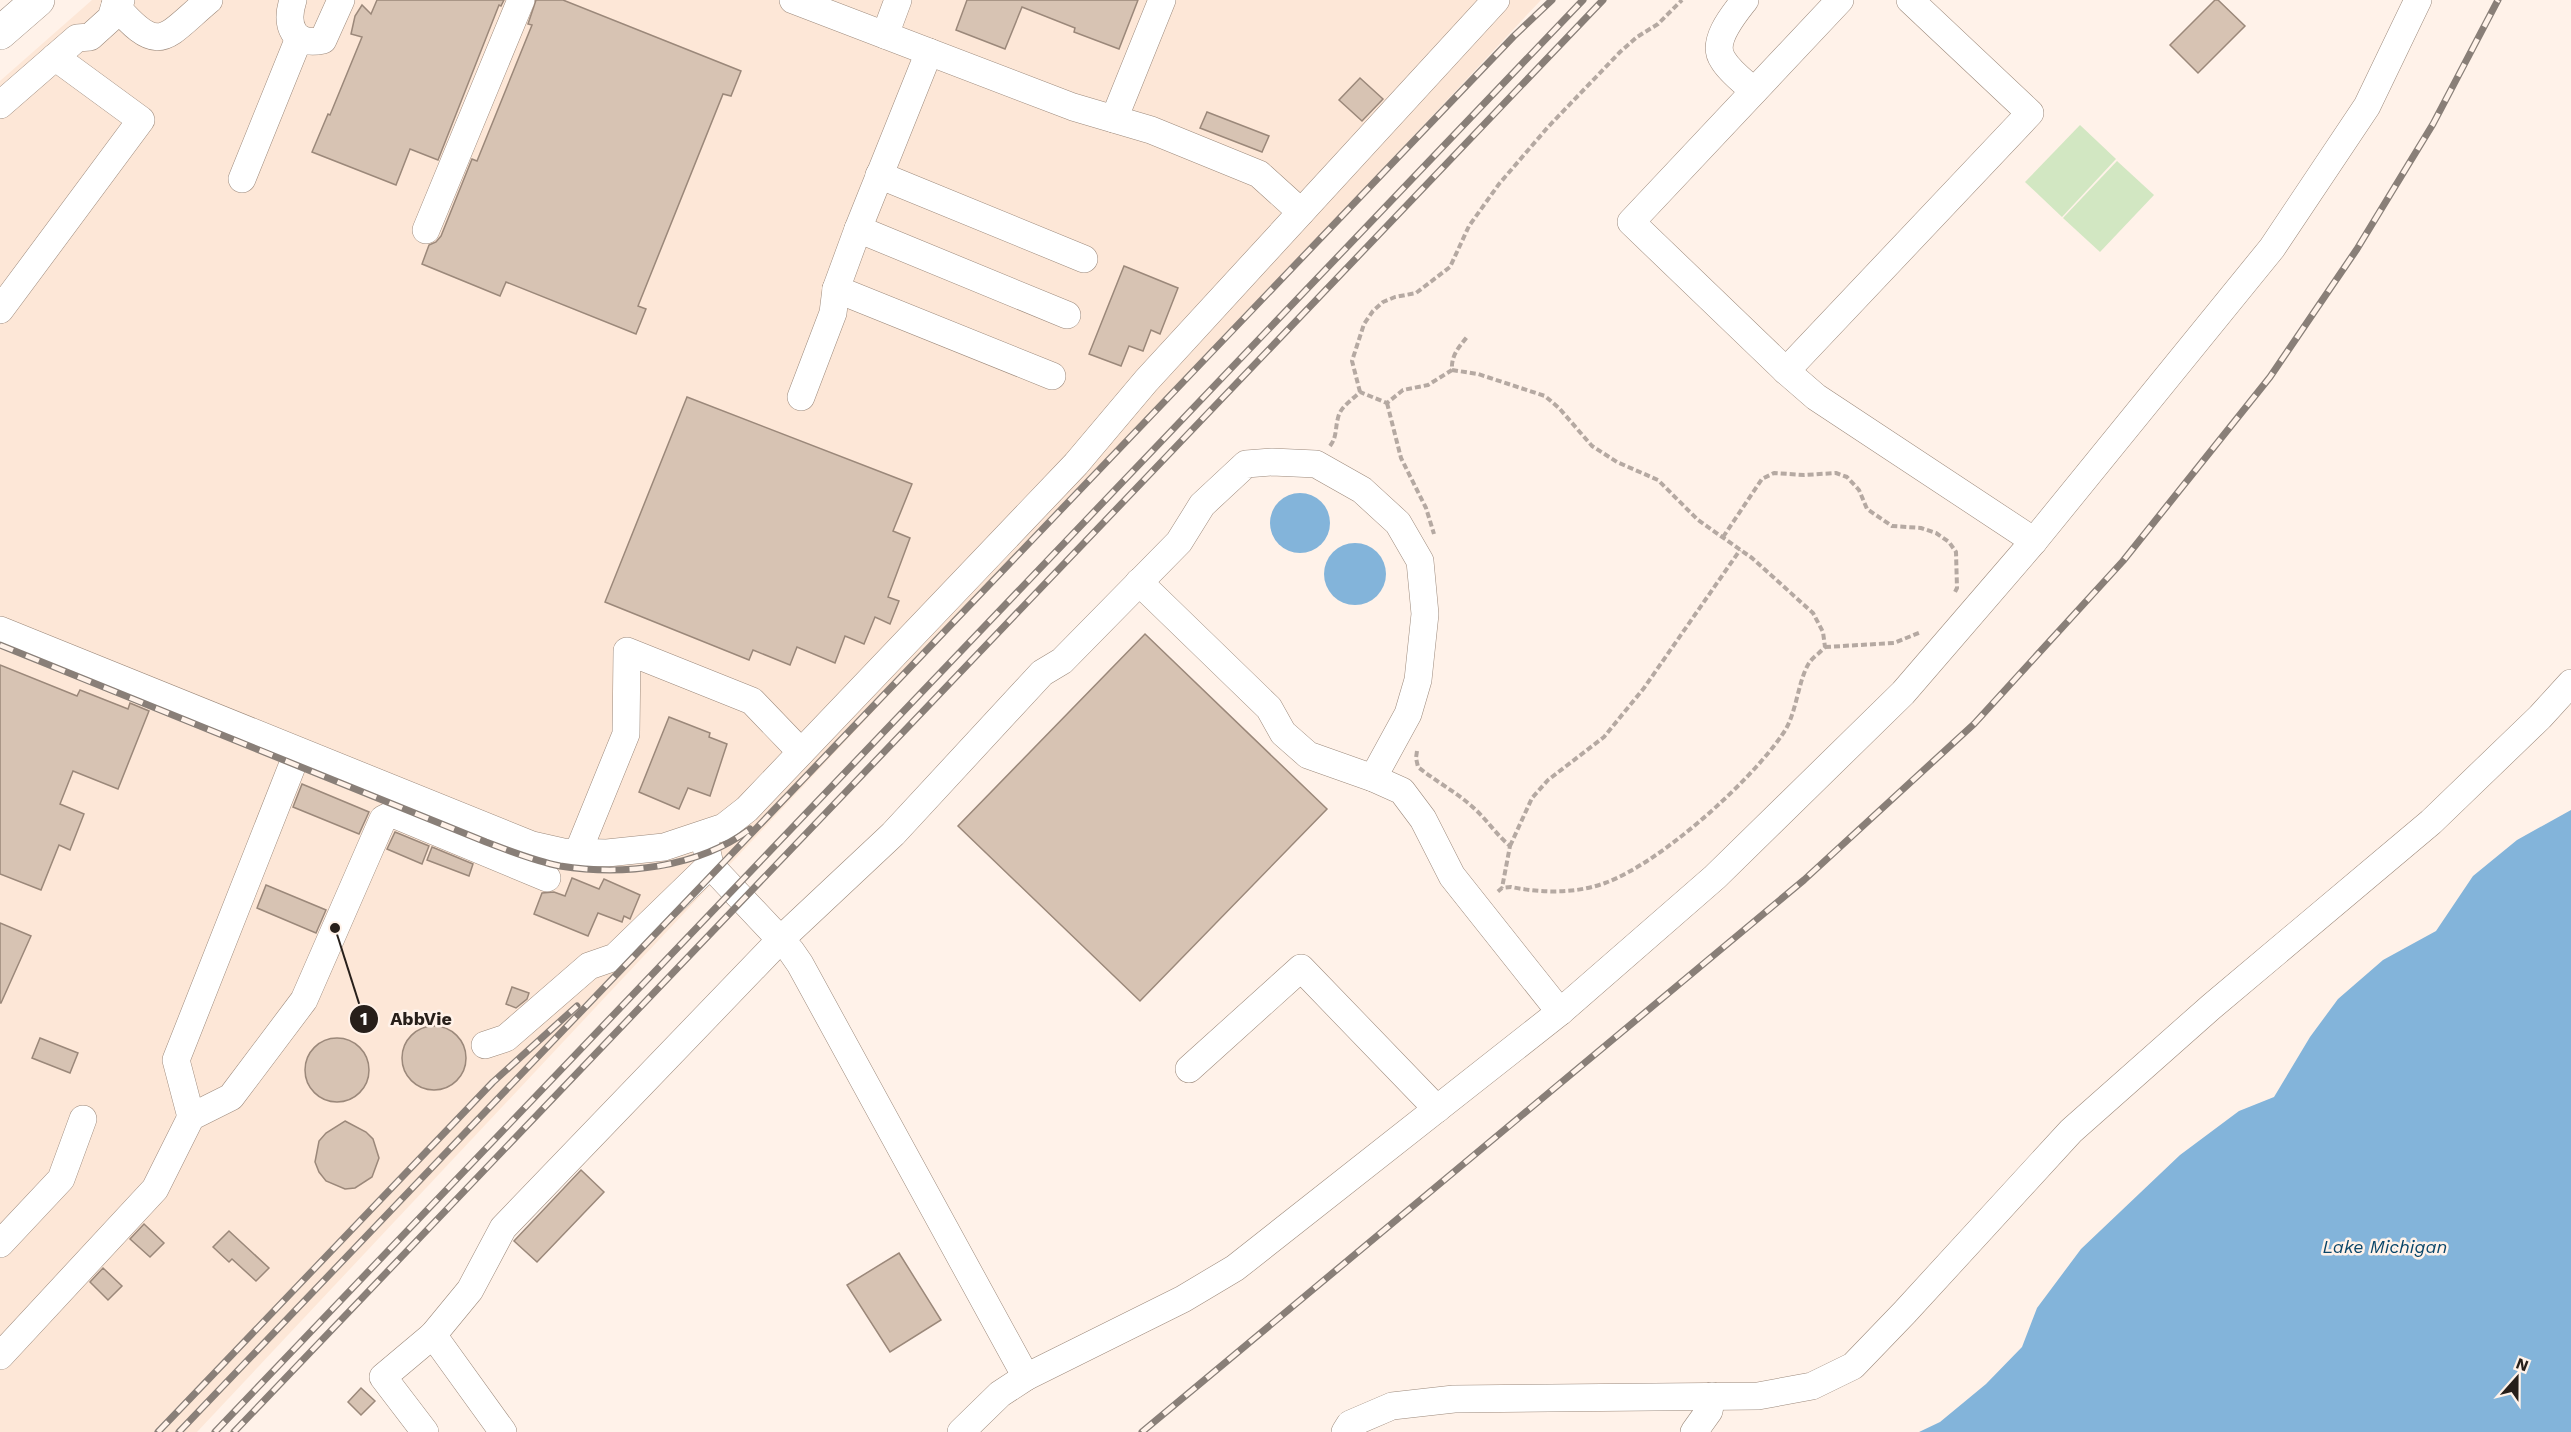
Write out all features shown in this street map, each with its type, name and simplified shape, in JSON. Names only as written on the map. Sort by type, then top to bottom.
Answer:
[{"type":"highway","points":[[0,33],[38,0]]},
{"type":"lane","points":[[118,3],[134,27],[147,36],[160,38],[175,30],[209,0]]},
{"type":"lane","points":[[293,0],[289,14],[291,29],[299,38],[313,42],[323,40],[341,0]]},
{"type":"lane","points":[[426,230],[521,0]]},
{"type":"lane","points":[[793,0],[1073,107],[1151,130],[1259,174],[1300,212]]},
{"type":"lane","points":[[885,35],[898,0]]},
{"type":"lane","points":[[1114,119],[1162,0]]},
{"type":"lane","points":[[0,630],[507,837],[563,852],[607,853],[664,847],[724,827],[747,809],[1076,464],[1146,381],[1496,0]]},
{"type":"lane","points":[[1745,0],[1724,32],[1719,46],[1722,59],[1754,91]]},
{"type":"lane","points":[[1840,0],[1630,222],[1816,397],[2034,541]]},
{"type":"lane","points":[[1786,371],[2030,113],[1910,0]]},
{"type":"lane","points":[[961,1432],[1000,1394],[1026,1377],[1062,1357],[1184,1299],[1235,1268],[1560,1012],[1715,877],[1903,693],[2034,541],[2272,248],[2367,106],[2418,0]]},
{"type":"lane","points":[[0,105],[77,38],[90,38],[111,18],[118,3]]},
{"type":"lane","points":[[242,179],[299,38]]},
{"type":"lane","points":[[801,397],[833,313],[836,289],[858,229],[929,52]]},
{"type":"lane","points":[[0,310],[141,120],[55,57]]},
{"type":"lane","points":[[879,175],[1084,260]]},
{"type":"lane","points":[[858,229],[1067,315]]},
{"type":"lane","points":[[836,289],[1052,376]]},
{"type":"lane","points":[[425,1432],[383,1377],[433,1335],[470,1290],[503,1228],[780,940],[893,834],[1042,673],[1062,661],[1179,542],[1202,505],[1246,464],[1272,462],[1316,464],[1362,490],[1398,523],[1420,561],[1425,614],[1419,680],[1408,714],[1373,778]]},
{"type":"lane","points":[[1139,582],[1269,708],[1283,733],[1308,755],[1402,791],[1423,819],[1452,876],[1560,1012]]},
{"type":"lane","points":[[578,852],[626,734],[627,651],[752,701],[801,752]]},
{"type":"lane","points":[[1345,1432],[1350,1424],[1392,1406],[1454,1399],[1758,1396],[1812,1386],[1853,1366],[2071,1131],[2211,1007],[2431,822],[2540,717],[2571,683]]},
{"type":"lane","points":[[191,1117],[176,1060],[298,751]]},
{"type":"lane","points":[[0,1356],[155,1189],[191,1117],[231,1097],[304,1000],[383,819],[393,814],[547,878]]},
{"type":"lane","points":[[702,836],[710,865],[800,964],[1026,1377]]},
{"type":"lane","points":[[485,1045],[506,1038],[589,966],[615,957],[710,865]]},
{"type":"lane","points":[[1189,1069],[1301,968],[1437,1109]]},
{"type":"lane","points":[[0,1244],[61,1179],[83,1119]]},
{"type":"lane","points":[[433,1335],[503,1432]]},
{"type":"lane","points":[[1694,1432],[1709,1412],[1712,1396]]},
{"type":"path","points":[[1360,392],[1352,361],[1364,324],[1373,311],[1389,299],[1416,293],[1450,267],[1469,226],[1517,161],[1620,52],[1637,37],[1658,24],[1682,0]]},
{"type":"path","points":[[1452,370],[1456,349],[1467,337]]},
{"type":"path","points":[[1360,392],[1387,403],[1403,390],[1428,386],[1452,370],[1478,374],[1545,396],[1559,408],[1592,446],[1617,462],[1641,470],[1658,480],[1698,520],[1740,550],[1813,613],[1823,633],[1826,647]]},
{"type":"path","points":[[1316,464],[1334,440],[1338,417],[1342,409],[1360,392]]},
{"type":"path","points":[[1723,537],[1762,478],[1774,473],[1804,475],[1836,472],[1846,477],[1859,490],[1867,509],[1892,526],[1921,528],[1936,533],[1949,542],[1956,552],[1957,588],[1953,597]]},
{"type":"path","points":[[1510,846],[1532,798],[1548,780],[1604,737],[1644,688],[1740,550]]},
{"type":"path","points":[[1477,908],[1503,888],[1564,892],[1603,884],[1630,873],[1694,825],[1744,779],[1784,733],[1809,663],[1826,647],[1893,643],[1918,634],[1926,627]]},
{"type":"shaded area","points":[[92,0],[1541,0],[197,1432],[0,1432],[0,81]]},
{"type":"green space","points":[[2080,125],[2116,159],[2062,217],[2025,182]]},
{"type":"green space","points":[[2117,161],[2154,195],[2100,252],[2063,218]]},
{"type":"water","points":[[1294,493],[1306,493],[1322,501],[1328,511],[1330,523],[1328,535],[1322,545],[1306,553],[1294,553],[1278,545],[1270,529],[1270,517],[1278,501]]},
{"type":"water","points":[[1355,543],[1377,552],[1386,574],[1377,596],[1355,605],[1333,596],[1324,574],[1333,552]]},
{"type":"water","name":"Lake Michigan","points":[[2571,810],[2571,1432],[1919,1432],[1940,1422],[1986,1384],[2022,1347],[2037,1308],[2081,1249],[2180,1155],[2239,1111],[2274,1097],[2310,1037],[2338,999],[2383,960],[2436,931],[2473,876],[2517,840]]},
{"type":"building","points":[[377,0],[504,0],[501,6],[499,5],[438,160],[410,149],[396,185],[312,152],[362,37],[351,34],[355,16],[362,5],[371,14]]},
{"type":"building","points":[[536,0],[563,0],[741,71],[731,96],[723,94],[638,306],[646,309],[636,334],[506,282],[500,296],[422,264],[429,245],[441,236],[472,159],[477,161],[532,25],[528,24]]},
{"type":"building","points":[[967,0],[1138,0],[1119,49],[1074,32],[1075,28],[1022,7],[1005,49],[956,30]]},
{"type":"building","points":[[2215,0],[2218,0],[2245,26],[2198,73],[2170,45]]},
{"type":"building","points":[[1360,78],[1383,99],[1362,121],[1339,100]]},
{"type":"building","points":[[1207,112],[1269,136],[1262,152],[1200,128]]},
{"type":"building","points":[[1124,266],[1178,288],[1160,334],[1151,330],[1143,351],[1129,346],[1121,366],[1089,354]]},
{"type":"building","points":[[687,397],[912,484],[893,531],[910,538],[888,597],[899,601],[890,624],[875,617],[864,644],[845,636],[835,663],[797,647],[790,665],[753,650],[749,660],[605,602]]},
{"type":"building","points":[[1145,634],[1327,809],[1140,1001],[958,826]]},
{"type":"building","points":[[0,665],[77,696],[80,690],[128,709],[130,703],[149,711],[118,789],[73,771],[60,804],[84,814],[70,850],[59,845],[41,890],[0,874]]},
{"type":"building","points":[[669,717],[710,733],[709,737],[727,744],[710,796],[688,788],[679,809],[639,792]]},
{"type":"building","points":[[302,784],[369,812],[359,834],[293,807]]},
{"type":"building","points":[[395,832],[429,846],[422,864],[387,849]]},
{"type":"building","points":[[432,847],[473,864],[469,876],[427,860]]},
{"type":"building","points":[[572,878],[599,889],[604,879],[640,895],[630,919],[624,916],[622,922],[598,913],[588,936],[534,914],[542,893],[554,892],[565,896]]},
{"type":"building","points":[[266,885],[326,910],[316,933],[257,908]]},
{"type":"building","points":[[0,923],[31,936],[1,1003],[0,1003]]},
{"type":"building","points":[[512,987],[529,993],[527,999],[516,1008],[506,1004]]},
{"type":"building","points":[[434,1026],[452,1032],[460,1040],[466,1058],[460,1076],[452,1084],[434,1090],[416,1084],[408,1076],[402,1058],[408,1040],[416,1032]]},
{"type":"building","points":[[40,1038],[78,1053],[70,1073],[32,1058]]},
{"type":"building","points":[[337,1038],[355,1044],[363,1052],[369,1070],[363,1088],[355,1096],[337,1102],[319,1096],[311,1088],[305,1070],[311,1052],[319,1044]]},
{"type":"building","points":[[345,1121],[366,1132],[373,1139],[379,1158],[372,1177],[355,1188],[345,1189],[326,1181],[315,1162],[319,1141],[326,1133]]},
{"type":"building","points":[[581,1170],[604,1192],[537,1262],[514,1241]]},
{"type":"building","points":[[144,1224],[164,1243],[150,1257],[130,1239]]},
{"type":"building","points":[[229,1231],[269,1268],[256,1281],[232,1259],[229,1262],[213,1247]]},
{"type":"building","points":[[899,1253],[941,1320],[890,1352],[847,1285]]},
{"type":"building","points":[[103,1268],[122,1286],[108,1300],[90,1282]]},
{"type":"building","points":[[361,1388],[375,1401],[361,1415],[348,1402]]},
{"type":"railway","points":[[179,1432],[1514,36],[1552,0]]},
{"type":"railway","points":[[215,1432],[1583,0]]},
{"type":"railway","points":[[234,1432],[1603,0]]},
{"type":"railway","points":[[1142,1432],[1804,880],[1974,724],[2123,561],[2270,377],[2357,249],[2433,124],[2498,0]]},
{"type":"railway","points":[[0,645],[486,842],[551,864],[609,870],[659,866],[707,853],[750,829]]},
{"type":"railway","points":[[158,1432],[493,1082],[577,1006]]},
{"type":"place","name":"AbbVie","points":[[335,928]]}]
